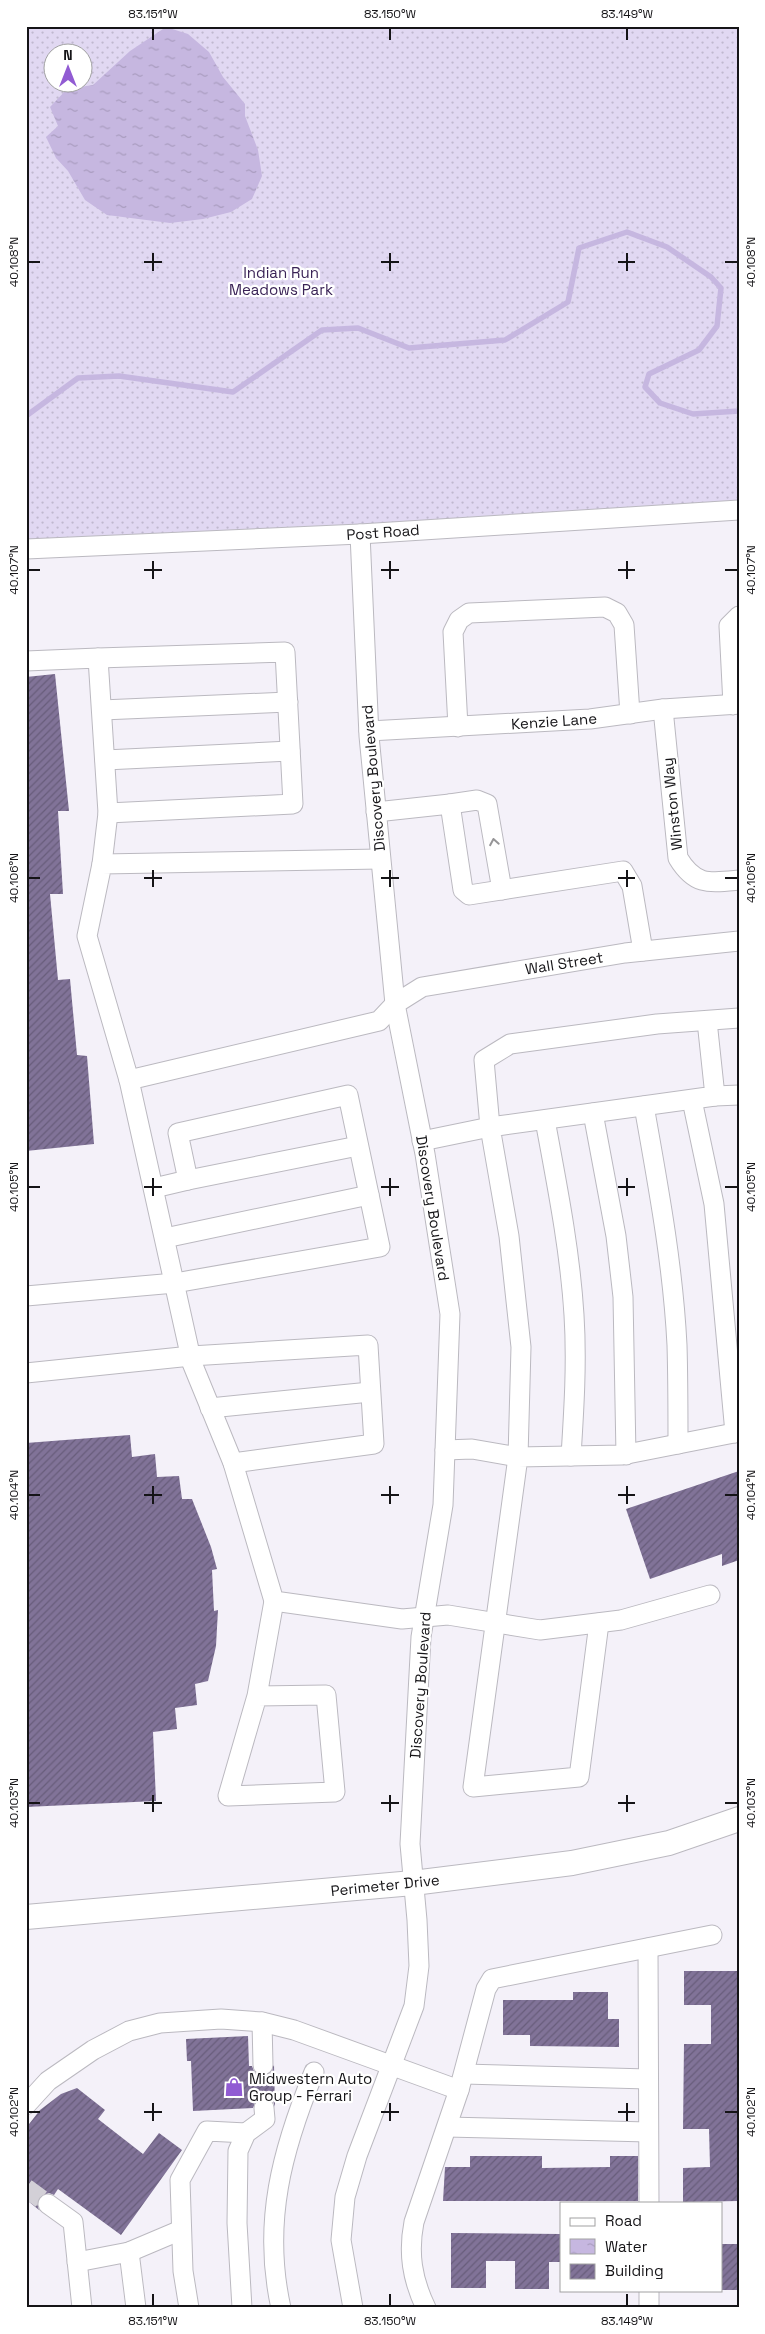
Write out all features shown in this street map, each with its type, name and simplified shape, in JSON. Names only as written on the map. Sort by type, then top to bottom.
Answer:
[{"type":"main road","name":"Perimeter Drive","points":[[26,1917],[413,1883],[572,1863],[669,1843],[739,1819]]},
{"type":"street","name":"Post Road","points":[[26,549],[360,534],[739,510]]},
{"type":"street","name":"Discovery Boulevard","points":[[353,2308],[341,2240],[345,2196],[357,2156],[414,2006],[418,1966],[410,1844],[421,1637],[443,1505],[450,1314],[422,1140],[395,1004],[369,731],[360,534]]},
{"type":"street","points":[[458,727],[453,632],[458,620],[469,613],[605,606],[617,613],[624,625],[630,714]]},
{"type":"street","points":[[736,704],[729,626],[739,616]]},
{"type":"street","points":[[26,661],[285,652],[293,804],[108,813]]},
{"type":"street","points":[[98,658],[108,813],[102,864],[87,936],[129,1080],[190,1356],[233,1463],[274,1601],[257,1696],[228,1796],[335,1792],[326,1695],[257,1696]]},
{"type":"street","points":[[102,710],[288,702]]},
{"type":"street","name":"Kenzie Lane","points":[[369,731],[458,727],[736,704]]},
{"type":"street","name":"Winston Way","points":[[663,709],[678,858],[688,874],[711,883],[739,880]]},
{"type":"street","points":[[105,760],[290,750]]},
{"type":"street","points":[[376,812],[477,800],[487,804],[502,890]]},
{"type":"street","points":[[450,804],[463,890],[469,895],[623,871],[632,886],[643,951]]},
{"type":"street","points":[[102,864],[380,859]]},
{"type":"street","name":"Wall Street","points":[[129,1080],[378,1021],[395,1004],[422,987],[643,951],[739,941]]},
{"type":"street","points":[[599,1623],[579,1777],[473,1787],[518,1457],[521,1347],[509,1236],[490,1127],[484,1060],[510,1044],[657,1024],[739,1018]]},
{"type":"street","points":[[707,1021],[715,1096]]},
{"type":"street","points":[[26,1296],[175,1283],[380,1247],[348,1095],[178,1132],[188,1180]]},
{"type":"street","points":[[422,1140],[490,1127],[715,1096],[738,1095],[739,1100]]},
{"type":"street","points":[[445,1450],[472,1449],[518,1457],[626,1455],[737,1432],[714,1204],[692,1100]]},
{"type":"street","points":[[644,1106],[664,1220],[672,1289],[677,1345],[678,1444]]},
{"type":"street","points":[[593,1113],[616,1236],[623,1298],[626,1455]]},
{"type":"street","points":[[545,1120],[564,1222],[574,1314],[576,1370],[571,1456]]},
{"type":"street","points":[[154,1188],[358,1146]]},
{"type":"street","points":[[165,1238],[369,1195]]},
{"type":"street","points":[[26,1373],[190,1356],[368,1345],[374,1444],[233,1463]]},
{"type":"street","points":[[210,1408],[370,1392]]},
{"type":"street","points":[[274,1601],[402,1619],[448,1615],[540,1630],[621,1620],[710,1595]]},
{"type":"street","points":[[426,2308],[417,2290],[413,2270],[411,2240],[414,2222],[462,2082],[486,1989],[492,1980],[712,1935]]},
{"type":"street","points":[[648,1948],[649,2202]]},
{"type":"street","points":[[26,2105],[48,2081],[93,2050],[129,2031],[160,2023],[221,2019],[262,2022],[294,2030],[393,2065],[462,2082],[648,2079]]},
{"type":"street","points":[[262,2022],[263,2065]]},
{"type":"street","points":[[281,2308],[273,2230],[280,2170],[314,2072]]},
{"type":"street","points":[[242,2308],[237,2205],[238,2151],[246,2133],[265,2119],[264,2108]]},
{"type":"street","points":[[447,2126],[648,2132]]},
{"type":"street","points":[[188,2308],[183,2272],[180,2180],[207,2132],[246,2133]]},
{"type":"street","points":[[48,2204],[73,2222],[82,2308]]},
{"type":"street","points":[[77,2262],[130,2252],[181,2230]]},
{"type":"street","points":[[130,2252],[136,2308]]},
{"type":"street","points":[[649,2292],[649,2308]]},
{"type":"green space","name":"Indian Run Meadows Park","points":[[26,26],[739,26],[739,510],[26,549]]},
{"type":"water","points":[[166,27],[188,34],[209,52],[223,77],[245,104],[245,116],[258,150],[262,176],[252,199],[231,212],[203,219],[170,223],[107,215],[85,200],[68,171],[56,158],[46,137],[58,126],[50,107],[64,92],[92,92],[92,85],[130,51]]},
{"type":"building","points":[[55,674],[69,811],[58,811],[63,894],[50,894],[58,980],[70,979],[77,1055],[87,1056],[94,1144],[26,1151],[26,677]]},
{"type":"building","points":[[130,1435],[132,1457],[155,1454],[157,1477],[179,1476],[182,1499],[192,1499],[211,1547],[217,1569],[212,1570],[214,1611],[218,1610],[216,1646],[208,1681],[195,1684],[197,1705],[175,1708],[177,1729],[153,1732],[156,1801],[26,1807],[26,1443]]},
{"type":"building","points":[[739,1471],[739,1560],[722,1566],[722,1554],[650,1579],[626,1509]]},
{"type":"building","points":[[684,1971],[739,1971],[738,2201],[683,2202],[683,2168],[710,2167],[709,2129],[683,2129],[684,2044],[711,2044],[711,2005],[684,2005]]},
{"type":"building","points":[[573,1992],[608,1992],[608,2019],[619,2019],[619,2047],[530,2046],[530,2035],[503,2035],[503,2000],[573,2000]]},
{"type":"building","name":"Midwestern Auto Group - Ferrari","points":[[248,2036],[249,2066],[252,2066],[254,2071],[264,2076],[269,2074],[274,2065],[275,2107],[273,2101],[263,2097],[257,2099],[253,2108],[193,2111],[191,2061],[187,2061],[186,2039]]},
{"type":"building","points":[[77,2088],[105,2110],[98,2119],[143,2154],[159,2133],[182,2150],[121,2235],[58,2189],[54,2195],[49,2193],[39,2197],[37,2203],[39,2210],[26,2197],[26,2128],[40,2110],[61,2094]]},
{"type":"building","points":[[470,2156],[542,2156],[542,2168],[610,2167],[610,2156],[638,2156],[638,2201],[443,2201],[445,2167],[470,2167]]},
{"type":"building","points":[[451,2233],[560,2234],[560,2262],[549,2262],[549,2289],[515,2289],[515,2261],[486,2261],[486,2288],[451,2288]]},
{"type":"building","points":[[722,2244],[737,2244],[738,2290],[722,2290]]},
{"type":"waterway","points":[[26,416],[78,378],[119,376],[233,392],[322,330],[358,328],[409,348],[505,340],[568,302],[579,248],[627,232],[667,247],[711,277],[721,288],[717,326],[699,350],[649,374],[645,387],[660,403],[693,414],[739,411]]},
{"type":"tunnel","points":[[263,2065],[264,2108]]},
{"type":"tunnel","points":[[26,2188],[48,2204]]},
{"type":"place","name":"Midwestern Auto Group - Ferrari","points":[[234,2087]]}]
